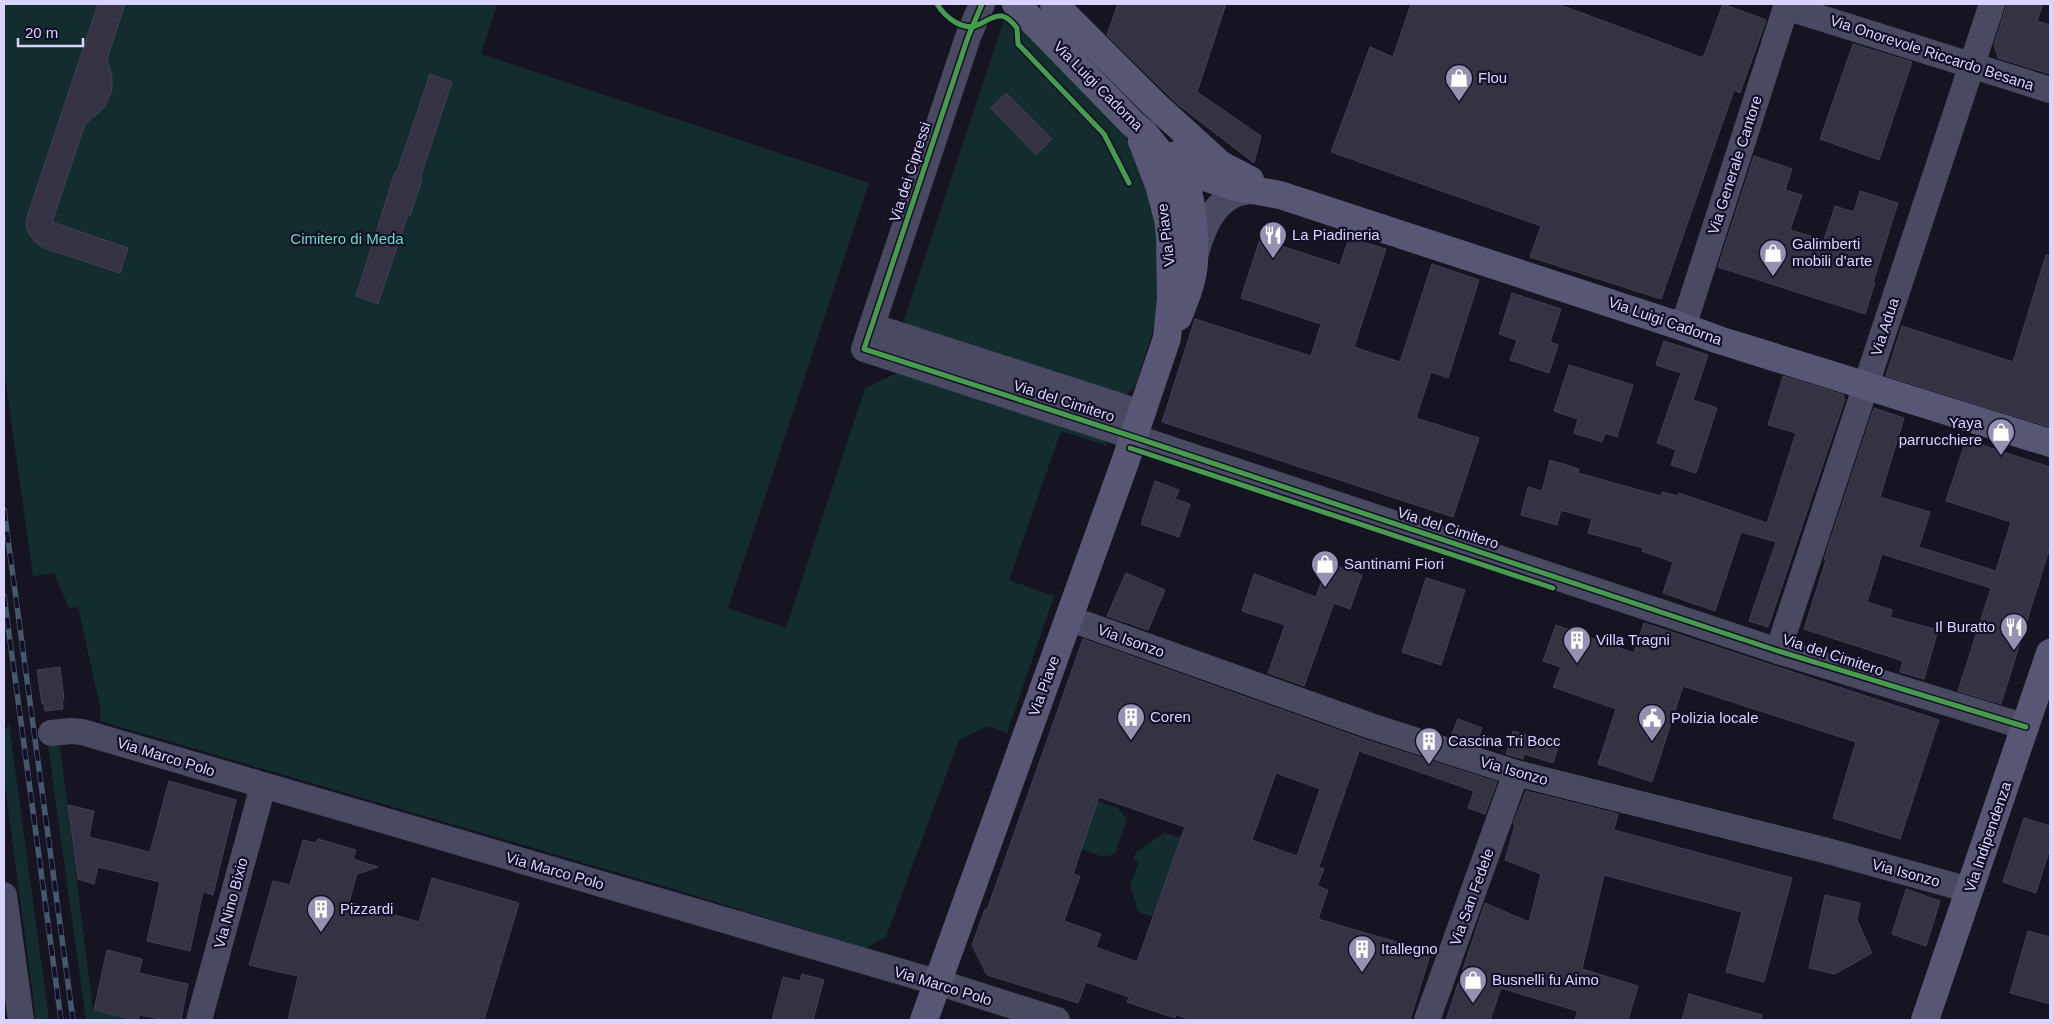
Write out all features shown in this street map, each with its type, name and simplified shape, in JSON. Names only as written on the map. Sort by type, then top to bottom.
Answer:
[{"type":"street","name":"Via dei Cipressi","points":[[868,338],[968,37],[982,4]]},
{"type":"street","name":"Via Luigi Cadorna","points":[[1016,4],[1144,133],[1164,158],[1222,184],[1269,193],[1719,340],[2050,444]]},
{"type":"street","name":"Via Luigi Cadorna","points":[[1054,4],[1154,104],[1221,165],[1269,193]]},
{"type":"street","name":"Via Adua","points":[[1778,651],[1992,4]]},
{"type":"street","name":"Via Onorevole Riccardo Besana","points":[[1786,5],[2050,90]]},
{"type":"street","name":"Via Generale Cantore","points":[[1683,327],[1786,5]]},
{"type":"street","name":"Via Luigi Cadorna","points":[[1154,104],[1180,166]]},
{"type":"street","name":"Via Piave","points":[[1133,124],[1157,179],[1169,228],[1171,260],[1170,313],[1164,351]]},
{"type":"street","name":"Via Piave","points":[[1180,166],[1192,218],[1194,262]]},
{"type":"street","name":"Via Piave","points":[[924,1020],[1164,351],[1186,296],[1206,223],[1214,210],[1236,193],[1246,190],[1269,193]]},
{"type":"street","name":"Via del Cimitero","points":[[868,338],[1138,425],[1778,651],[2026,727]]},
{"type":"street","name":"Via Isonzo","points":[[1068,618],[1371,726],[1516,774],[1621,798],[1970,890]]},
{"type":"street","name":"Via Indipendenza","points":[[1925,1020],[2026,727],[2043,689],[2050,653]]},
{"type":"street","name":"Via Marco Polo","points":[[51,733],[77,731],[938,983],[1057,1020]]},
{"type":"street","name":"Via San Fedele","points":[[1428,1020],[1516,774]]},
{"type":"street","name":"Via Nino Bixio","points":[[199,1020],[263,786]]},
{"type":"street","points":[[4,894],[21,1020]]},
{"type":"green space","name":"Cimitero di Meda","points":[[4,4],[497,4],[481,54],[869,183],[728,608],[786,628],[865,388],[901,371],[1101,434],[1107,446],[1061,431],[1009,580],[1054,596],[1007,733],[987,726],[959,740],[886,937],[866,948],[673,889],[100,721],[101,711],[78,607],[69,608],[54,573],[33,576],[4,370]]},
{"type":"green space","points":[[1004,20],[1013,29],[1019,24],[1123,132],[1137,154],[1160,238],[1157,316],[1136,385],[1126,395],[909,328],[904,320]]},
{"type":"green space","points":[[9,723],[49,1020],[36,1020],[4,778],[4,733]]},
{"type":"green space","points":[[48,746],[60,746],[93,1010],[135,1020],[86,1020]]},
{"type":"green space","points":[[1098,801],[1119,809],[1127,819],[1115,854],[1103,857],[1081,849]]},
{"type":"green space","points":[[1165,833],[1181,838],[1153,917],[1138,912],[1130,885],[1139,862],[1133,860],[1137,851]]},
{"type":"building","points":[[98,4],[125,4],[107,59],[112,76],[112,90],[104,108],[85,124],[52,222],[128,248],[120,273],[44,248],[34,241],[28,232],[26,223]]},
{"type":"building","points":[[1118,4],[1226,4],[1197,92],[1261,136],[1254,163],[1176,103],[1107,35]]},
{"type":"building","points":[[1411,4],[1558,4],[1703,58],[1723,4],[1766,20],[1740,93],[1734,90],[1661,299],[1530,257],[1541,226],[1331,152],[1370,47],[1393,57]]},
{"type":"building","points":[[2007,4],[2043,4],[2037,21],[2050,25],[2050,74],[1998,58],[1994,45]]},
{"type":"building","points":[[1853,44],[1912,62],[1879,160],[1820,139]]},
{"type":"building","points":[[430,74],[452,82],[420,179],[422,180],[410,216],[408,215],[378,304],[356,296],[395,172],[397,172]]},
{"type":"building","points":[[1006,93],[1052,139],[1036,155],[991,108]]},
{"type":"building","points":[[1754,156],[1792,169],[1785,190],[1802,195],[1790,230],[1824,240],[1835,206],[1854,212],[1860,191],[1898,203],[1865,314],[1718,267]]},
{"type":"building","points":[[1349,238],[1386,249],[1354,347],[1400,362],[1432,264],[1479,280],[1448,378],[1431,372],[1416,418],[1479,438],[1453,517],[1162,422],[1195,319],[1311,356],[1321,324],[1241,298],[1260,239],[1340,265]]},
{"type":"building","points":[[2046,255],[2050,256],[2050,427],[1886,376],[1902,326],[2013,362]]},
{"type":"building","points":[[1512,293],[1561,309],[1550,342],[1558,345],[1549,373],[1510,360],[1517,340],[1499,334]]},
{"type":"building","points":[[1664,341],[1708,355],[1693,400],[1717,408],[1696,473],[1671,465],[1676,450],[1657,443],[1681,373],[1656,365]]},
{"type":"building","points":[[1569,365],[1633,385],[1617,437],[1605,433],[1602,442],[1574,433],[1578,419],[1554,411]]},
{"type":"building","points":[[1783,376],[1844,395],[1843,399],[1845,399],[1768,627],[1749,621],[1776,542],[1741,532],[1715,611],[1663,593],[1673,562],[1642,551],[1643,548],[1588,533],[1592,519],[1561,510],[1557,525],[1521,515],[1528,487],[1542,491],[1550,460],[1579,469],[1578,473],[1661,496],[1662,492],[1678,496],[1679,493],[1767,523],[1796,433],[1768,425]]},
{"type":"building","points":[[1874,408],[1904,418],[1880,497],[1930,512],[1919,547],[1996,571],[2011,522],[1946,501],[1966,440],[2050,467],[2050,547],[2001,704],[1958,691],[1991,588],[1882,554],[1867,602],[1892,610],[1890,617],[1938,630],[1924,679],[1900,672],[1903,661],[1804,629],[1826,560],[1824,559]]},
{"type":"building","points":[[1155,481],[1179,490],[1175,499],[1190,504],[1179,537],[1141,524]]},
{"type":"building","points":[[1328,563],[1362,575],[1350,609],[1334,603],[1304,686],[1268,673],[1285,625],[1242,611],[1254,574],[1316,597]]},
{"type":"building","points":[[1126,573],[1165,590],[1148,630],[1107,616]]},
{"type":"building","points":[[1426,578],[1465,590],[1441,665],[1402,652]]},
{"type":"building","points":[[1644,623],[1939,720],[1900,839],[1833,818],[1856,742],[1683,686],[1652,782],[1598,764],[1616,709],[1553,687],[1561,667],[1543,661],[1556,625],[1634,653]]},
{"type":"building","points":[[1083,639],[1366,740],[1497,782],[1485,814],[1468,808],[1474,791],[1359,751],[1319,867],[1324,869],[1317,886],[1328,890],[1318,919],[1431,952],[1410,1020],[1192,1020],[1176,1015],[1175,1018],[1127,1002],[1129,997],[1086,982],[1078,1003],[987,975],[972,945],[985,909],[987,910]],"holes":[[[1276,773],[1320,789],[1297,856],[1252,840]],[[1099,797],[1185,827],[1137,962],[1096,947],[1101,934],[1064,921],[1080,876],[1073,874]]]},
{"type":"building","points":[[60,667],[64,700],[62,701],[63,709],[45,711],[44,703],[42,704],[37,670]]},
{"type":"building","points":[[1458,719],[1482,728],[1476,744],[1451,736]]},
{"type":"building","points":[[1513,731],[1559,745],[1553,763],[1524,754],[1523,759],[1506,754]]},
{"type":"building","points":[[169,781],[236,800],[213,895],[203,892],[190,951],[147,941],[160,882],[98,867],[94,884],[78,879],[68,805],[94,811],[89,837],[150,852]]},
{"type":"building","points":[[1526,791],[1618,814],[1614,830],[1792,878],[1764,982],[1726,972],[1742,912],[1604,875],[1582,969],[1638,986],[1628,1020],[1575,1020],[1577,1011],[1501,988],[1490,1020],[1446,1020],[1485,903],[1529,922],[1541,874],[1505,860],[1515,825],[1513,824]]},
{"type":"building","points":[[2024,818],[2050,826],[2050,848],[2036,893],[2003,882]]},
{"type":"building","points":[[318,839],[356,850],[353,859],[378,867],[357,874],[349,902],[419,922],[432,878],[519,903],[484,1020],[288,1020],[298,976],[249,965],[273,881],[290,885],[303,840],[316,843]]},
{"type":"building","points":[[1906,889],[1940,901],[1926,946],[1892,934]]},
{"type":"building","points":[[1825,895],[1860,903],[1857,920],[1872,953],[1835,974],[1809,968]]},
{"type":"building","points":[[2028,931],[2050,937],[2050,1004],[2010,993]]},
{"type":"building","points":[[107,950],[142,959],[139,973],[188,984],[181,1020],[165,1020],[139,1015],[138,1020],[135,1020],[94,1010]]},
{"type":"building","points":[[802,974],[824,980],[813,1020],[772,1020],[783,977],[800,981]]},
{"type":"building","points":[[1689,994],[1762,1015],[1761,1020],[1682,1020]]},
{"type":"railway","points":[[4,510],[73,1020]]},
{"type":"railway","points":[[4,596],[61,1020]]},
{"type":"cycle path","points":[[937,4],[945,14],[961,25],[974,26],[999,16],[1010,20],[1017,28],[1018,44],[1104,134],[1129,183]]},
{"type":"cycle path","points":[[982,4],[968,37],[864,349],[1778,651],[2026,727]]},
{"type":"cycle path","points":[[1130,448],[1553,588]]},
{"type":"place","name":"Flou","points":[[1459,102]]},
{"type":"place","name":"La Piadineria","points":[[1273,259]]},
{"type":"place","name":"Galimberti mobili d'arte","points":[[1773,277]]},
{"type":"place","name":"Yaya parrucchiere","points":[[2001,456]]},
{"type":"place","name":"Santinami Fiori","points":[[1325,588]]},
{"type":"place","name":"Il Buratto","points":[[2014,651]]},
{"type":"place","name":"Villa Tragni","points":[[1577,664]]},
{"type":"place","name":"Coren","points":[[1131,741]]},
{"type":"place","name":"Polizia locale","points":[[1652,742]]},
{"type":"place","name":"Cascina Tri Bocc","points":[[1429,765]]},
{"type":"place","name":"Pizzardi","points":[[321,933]]},
{"type":"place","name":"Itallegno","points":[[1362,973]]},
{"type":"place","name":"Busnelli fu Aimo","points":[[1473,1004]]}]
